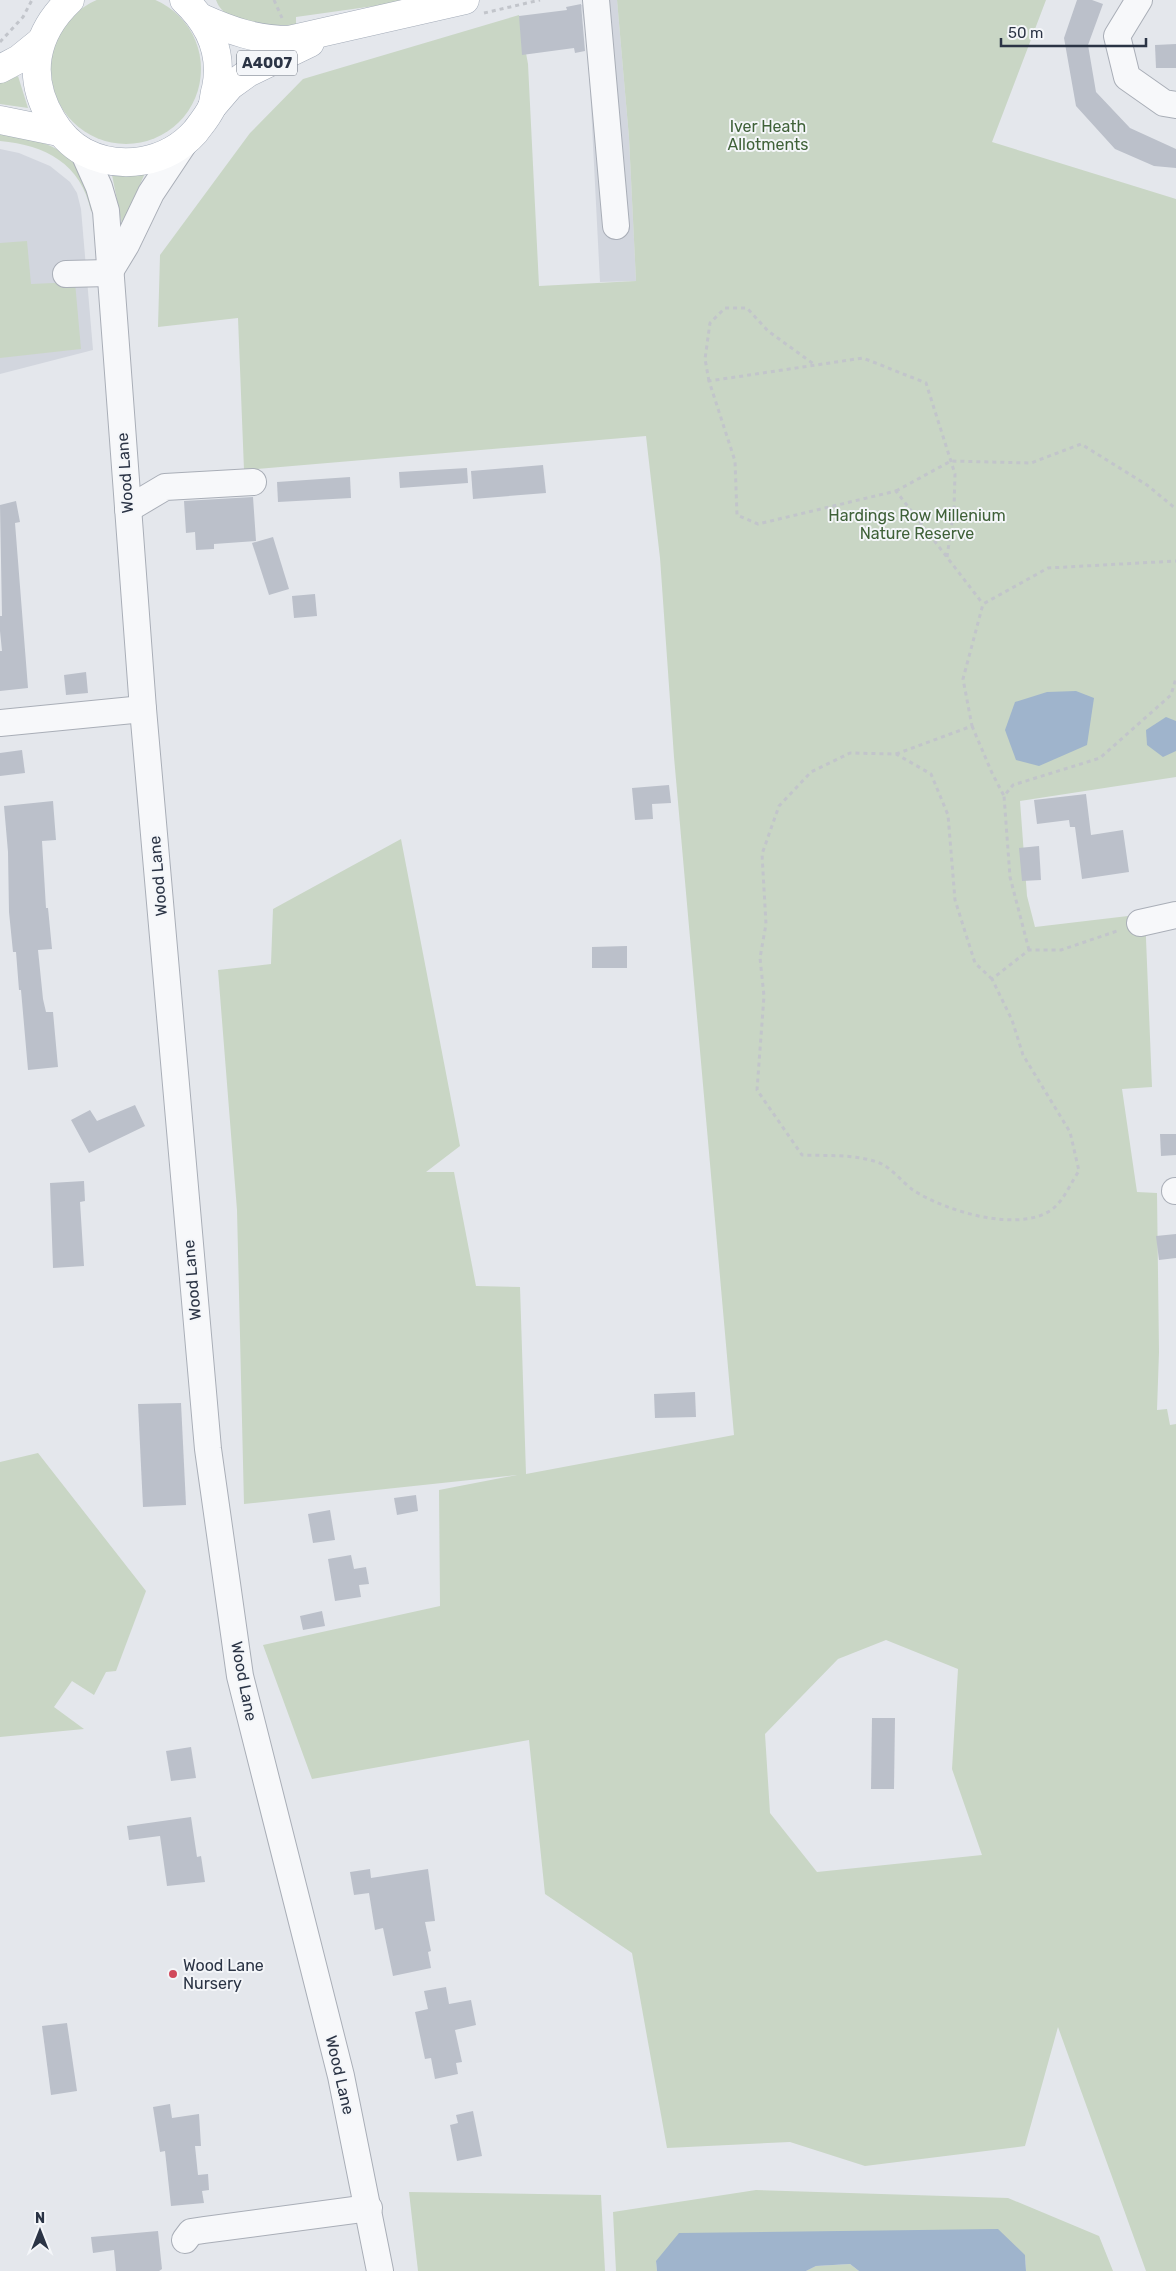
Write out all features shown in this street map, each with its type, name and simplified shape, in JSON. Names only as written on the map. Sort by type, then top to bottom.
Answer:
[{"type":"main road","name":"A4007","points":[[196,8],[236,33],[266,40],[289,40],[465,0]]},
{"type":"main road","points":[[0,68],[19,59],[40,42],[62,5]]},
{"type":"main road","points":[[40,42],[36,77],[41,102],[59,132],[83,151],[110,161],[142,162],[165,155],[185,142],[204,121],[212,107],[219,71],[214,40],[196,8]]},
{"type":"main road","name":"A4007","points":[[212,107],[230,86],[248,73],[292,53],[331,30]]},
{"type":"main road","points":[[0,120],[59,132]]},
{"type":"street","points":[[596,0],[616,226]]},
{"type":"street","points":[[1139,0],[1117,36],[1126,77],[1164,103],[1176,105]]},
{"type":"street","points":[[66,274],[109,273],[126,245],[151,193],[185,142]]},
{"type":"street","name":"Wood Lane","points":[[83,151],[99,187],[106,211],[109,273],[143,709],[208,1449],[240,1676],[341,2076],[380,2271]]},
{"type":"street","points":[[128,509],[165,487],[253,482]]},
{"type":"street","points":[[0,723],[143,709]]},
{"type":"street","points":[[1140,922],[1176,915]]},
{"type":"street","points":[[185,2240],[191,2232],[368,2208]]},
{"type":"path","points":[[0,42],[23,17],[32,0]]},
{"type":"path","points":[[815,365],[768,331],[747,308],[725,308],[710,323],[705,360],[709,381],[735,461],[737,515],[758,524],[896,492],[951,461],[1031,463],[1080,444],[1147,485],[1176,510]]},
{"type":"path","points":[[709,381],[863,358],[926,383],[955,474],[954,509],[947,557]]},
{"type":"path","points":[[896,492],[983,604]]},
{"type":"path","points":[[1029,950],[1010,877],[1004,796],[992,774],[972,726],[963,679],[983,604],[1048,568],[1176,561]]},
{"type":"path","points":[[1004,796],[1014,785],[1100,758],[1171,695],[1176,678]]},
{"type":"path","points":[[896,754],[930,774],[938,790],[948,815],[955,900],[975,963],[992,978],[1012,1020],[1023,1054],[1070,1132],[1078,1171],[1056,1206],[1032,1219],[1007,1221],[947,1207],[914,1190],[879,1162],[851,1156],[802,1155],[757,1090],[764,996],[760,958],[766,924],[762,854],[778,806],[811,772],[850,753],[896,754],[972,726]]},
{"type":"path","points":[[992,978],[1029,950],[1062,950],[1140,922]]},
{"type":"shaded area","points":[[603,0],[617,0],[629,138],[636,281],[600,282],[588,47],[581,5]]},
{"type":"shaded area","points":[[0,149],[19,153],[50,166],[70,182],[77,193],[81,209],[93,350],[0,374]]},
{"type":"green space","points":[[126,-6],[141,-5],[155,-1],[168,6],[179,16],[189,27],[196,40],[200,54],[200,84],[196,98],[189,111],[179,122],[168,132],[155,139],[141,143],[126,144],[111,143],[97,139],[84,132],[73,122],[63,111],[56,98],[52,84],[51,69],[52,54],[56,40],[63,27],[73,16],[84,6],[97,-1],[111,-5]]},
{"type":"green space","points":[[216,0],[417,0],[296,17],[296,25],[275,26],[240,21],[229,16],[221,9]]},
{"type":"green space","points":[[617,0],[1046,0],[992,142],[1176,199],[1176,777],[1020,801],[1027,896],[1035,927],[1145,914],[1152,1087],[1122,1089],[1137,1192],[1157,1193],[1159,1352],[1157,1410],[1167,1409],[1170,1425],[1176,1424],[1176,2271],[1146,2271],[1058,2027],[1025,2146],[865,2166],[790,2142],[667,2148],[632,1953],[545,1894],[529,1740],[312,1779],[263,1645],[440,1606],[439,1490],[517,1475],[244,1504],[237,1210],[218,970],[271,964],[273,909],[401,839],[460,1146],[426,1172],[454,1172],[476,1286],[520,1287],[526,1474],[734,1435],[674,757],[660,558],[646,436],[244,470],[238,318],[158,327],[160,255],[250,133],[303,79],[519,15],[528,64],[539,286],[636,281],[629,138]],"holes":[[[886,1640],[958,1669],[952,1769],[982,1855],[817,1872],[770,1813],[765,1734],[838,1659]]]},
{"type":"green space","points":[[18,76],[28,108],[0,104],[0,83]]},
{"type":"green space","points":[[0,132],[42,143],[70,158],[83,176],[97,212],[91,211],[79,181],[70,169],[59,160],[32,147],[0,141]]},
{"type":"green space","points":[[111,170],[146,171],[122,225]]},
{"type":"green space","points":[[27,241],[31,284],[75,282],[81,349],[0,358],[0,243]]},
{"type":"green space","points":[[38,1453],[146,1591],[116,1671],[106,1672],[94,1695],[72,1681],[54,1707],[84,1729],[0,1737],[0,1462]]},
{"type":"green space","points":[[756,2190],[1008,2198],[1099,2236],[1113,2271],[1026,2271],[1025,2255],[656,2261],[657,2271],[616,2271],[613,2212]]},
{"type":"green space","points":[[409,2192],[601,2195],[605,2271],[418,2271]]},
{"type":"green space","points":[[850,2264],[859,2271],[806,2271],[816,2266]]},
{"type":"water","points":[[1076,691],[1094,698],[1087,745],[1039,766],[1016,760],[1005,730],[1015,702],[1047,692]]},
{"type":"water","points":[[1166,717],[1176,721],[1176,751],[1163,757],[1147,745],[1146,730]]},
{"type":"water","points":[[998,2229],[1025,2255],[1026,2271],[859,2271],[850,2264],[816,2266],[806,2271],[657,2271],[656,2261],[679,2233]]},
{"type":"building","points":[[1077,0],[1092,0],[1103,4],[1088,45],[1096,92],[1130,128],[1176,149],[1176,168],[1154,166],[1115,149],[1076,106],[1064,38]]},
{"type":"building","points":[[581,4],[585,51],[575,53],[574,48],[522,55],[519,16],[567,10],[566,7]]},
{"type":"building","points":[[1176,44],[1176,68],[1156,68],[1155,45]]},
{"type":"building","points":[[543,465],[546,493],[473,499],[471,471]]},
{"type":"building","points":[[467,468],[468,483],[400,488],[399,472]]},
{"type":"building","points":[[350,477],[351,498],[278,502],[277,482]]},
{"type":"building","points":[[253,497],[256,541],[214,544],[214,549],[196,550],[195,532],[186,533],[184,501]]},
{"type":"building","points":[[16,501],[20,522],[15,523],[28,688],[0,691],[0,651],[2,651],[0,616],[2,616],[0,505]]},
{"type":"building","points":[[273,537],[289,589],[269,595],[252,543]]},
{"type":"building","points":[[315,594],[317,616],[294,618],[292,596]]},
{"type":"building","points":[[86,672],[88,693],[66,695],[64,675]]},
{"type":"building","points":[[22,750],[25,773],[0,776],[0,753]]},
{"type":"building","points":[[669,785],[671,803],[652,804],[653,819],[635,820],[632,788]]},
{"type":"building","points":[[1086,794],[1091,835],[1123,830],[1129,872],[1082,879],[1075,827],[1070,827],[1069,820],[1037,824],[1034,800]]},
{"type":"building","points":[[53,801],[56,840],[42,841],[46,908],[48,908],[52,949],[38,950],[46,1012],[53,1012],[58,1067],[28,1070],[21,990],[19,990],[16,952],[13,952],[9,912],[8,852],[4,806]]},
{"type":"building","points":[[1039,846],[1041,880],[1022,881],[1019,848]]},
{"type":"building","points":[[627,946],[627,968],[592,968],[592,947]]},
{"type":"building","points":[[135,1105],[145,1126],[89,1153],[71,1120],[90,1110],[97,1121]]},
{"type":"building","points":[[1160,1134],[1176,1134],[1176,1155],[1161,1156]]},
{"type":"building","points":[[84,1181],[85,1201],[80,1202],[84,1266],[53,1268],[50,1183]]},
{"type":"building","points":[[1176,1234],[1176,1258],[1159,1260],[1156,1236]]},
{"type":"building","points":[[695,1392],[696,1417],[655,1418],[654,1394]]},
{"type":"building","points":[[181,1403],[186,1505],[143,1507],[138,1404]]},
{"type":"building","points":[[416,1495],[418,1511],[397,1515],[394,1498]]},
{"type":"building","points":[[330,1510],[335,1540],[313,1543],[308,1514]]},
{"type":"building","points":[[351,1555],[354,1569],[366,1567],[369,1584],[359,1585],[361,1597],[335,1601],[328,1559]]},
{"type":"building","points":[[322,1611],[325,1626],[303,1630],[300,1616]]},
{"type":"building","points":[[872,1718],[895,1718],[894,1789],[871,1789]]},
{"type":"building","points":[[191,1747],[196,1778],[171,1781],[166,1751]]},
{"type":"building","points":[[191,1817],[197,1857],[201,1856],[205,1882],[167,1886],[160,1836],[129,1840],[127,1826]]},
{"type":"building","points":[[370,1869],[371,1878],[428,1869],[435,1921],[425,1922],[431,1951],[428,1952],[431,1968],[393,1976],[383,1928],[375,1930],[369,1893],[354,1895],[350,1872]]},
{"type":"building","points":[[446,1987],[449,2004],[471,2000],[476,2025],[455,2030],[462,2062],[456,2063],[458,2074],[435,2079],[431,2058],[425,2059],[415,2012],[428,2009],[424,1991]]},
{"type":"building","points":[[67,2023],[77,2091],[51,2095],[42,2026]]},
{"type":"building","points":[[170,2104],[172,2118],[199,2114],[201,2146],[195,2146],[198,2175],[208,2174],[209,2190],[202,2191],[204,2203],[171,2206],[165,2151],[160,2152],[153,2107]]},
{"type":"building","points":[[473,2111],[482,2156],[457,2161],[450,2125],[458,2123],[456,2115]]},
{"type":"building","points":[[158,2231],[162,2269],[159,2271],[116,2271],[114,2250],[93,2253],[91,2237]]},
{"type":"place","name":"Wood Lane Nursery","points":[[173,1974]]},
{"type":"park label","name":"Iver Heath Allotments","points":[[768,135]]},
{"type":"park label","name":"Hardings Row Millenium Nature Reserve","points":[[917,524]]}]
